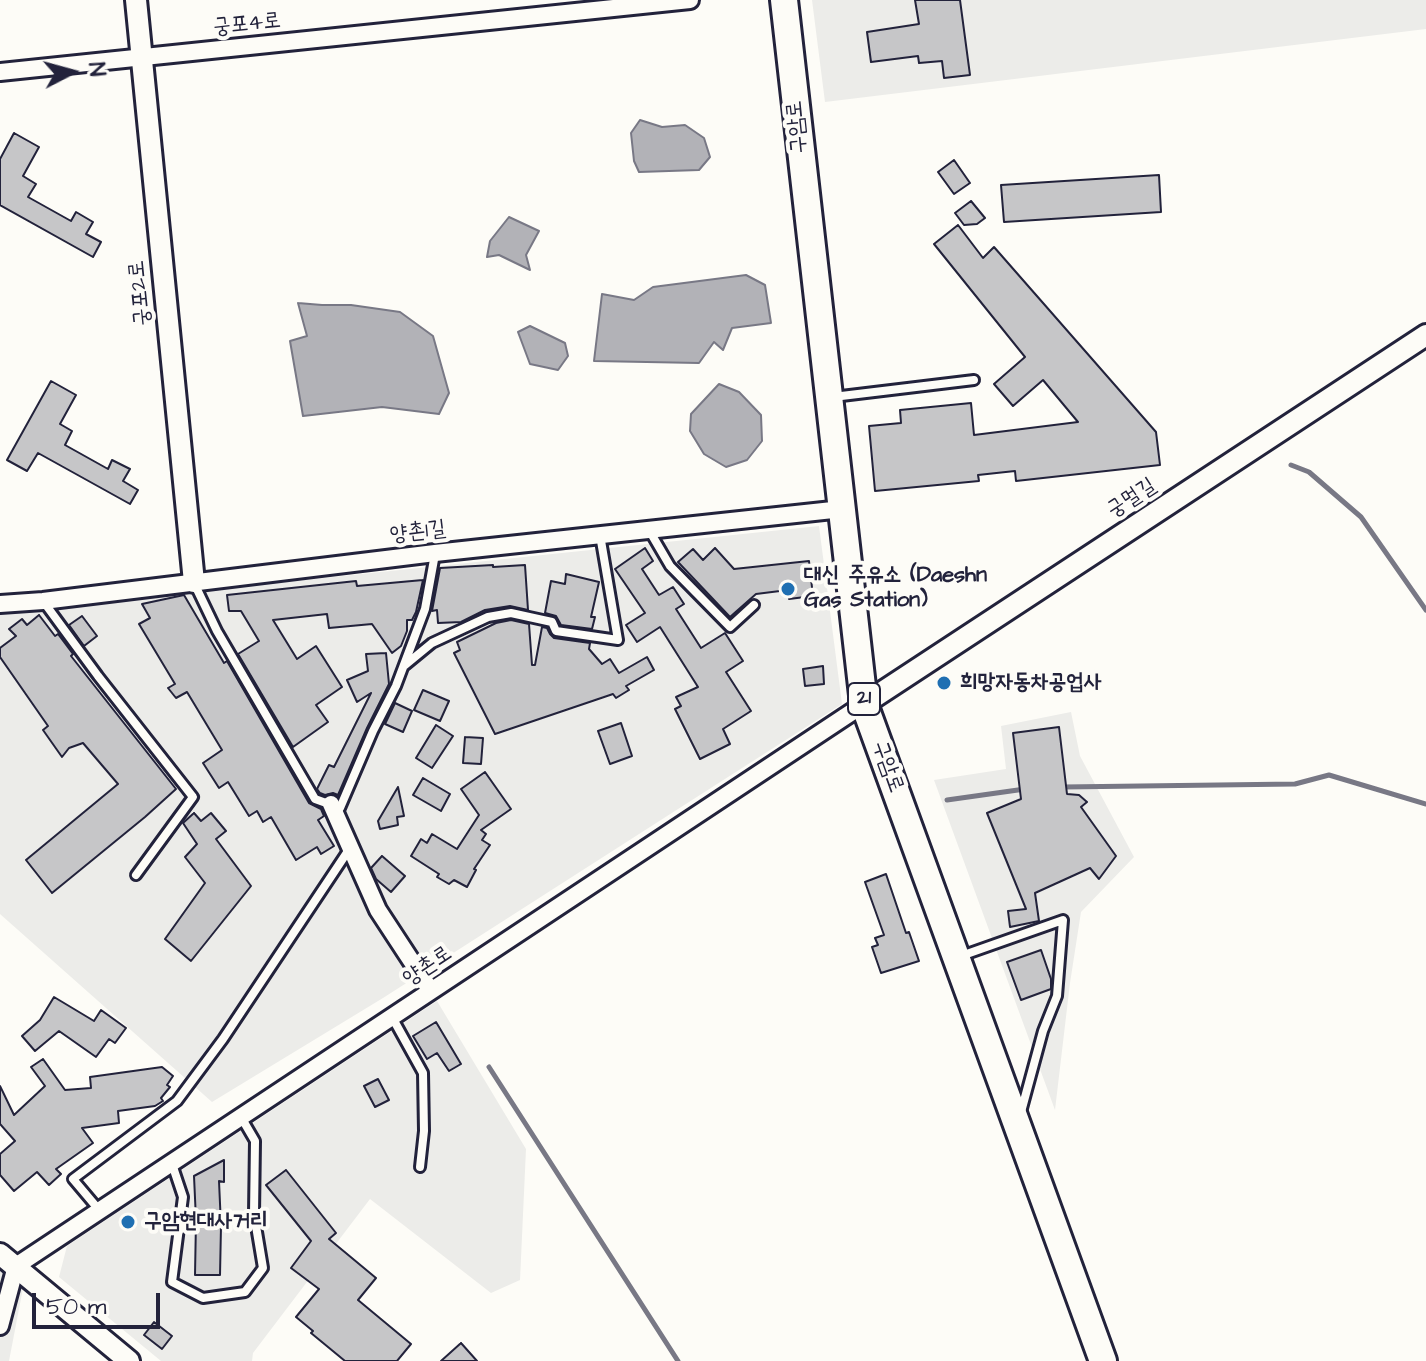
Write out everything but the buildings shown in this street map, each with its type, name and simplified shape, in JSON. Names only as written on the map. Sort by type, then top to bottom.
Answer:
[{"type":"main road","name":"구암로","points":[[784,0],[864,704],[1103,1361]]},
{"type":"street","name":"궁포2로","points":[[136,0],[194,582]]},
{"type":"street","name":"궁포4로","points":[[0,72],[690,0]]},
{"type":"street","name":"궁멀길","points":[[864,704],[1426,335]]},
{"type":"street","name":"양촌1길","points":[[0,604],[842,509]]},
{"type":"street","name":"양촌로","points":[[8,1260],[100,1211],[864,704]]},
{"type":"street","points":[[331,804],[378,910],[431,991]]},
{"type":"street","points":[[0,1326],[8,1260]]},
{"type":"street","points":[[8,1260],[129,1361]]},
{"type":"lane","points":[[828,397],[974,380]]},
{"type":"lane","points":[[649,530],[670,566],[730,627],[754,605]]},
{"type":"lane","points":[[403,666],[432,643],[488,617],[511,613],[552,622],[556,631],[618,640],[600,535]]},
{"type":"lane","points":[[194,582],[217,631],[315,799],[340,808],[396,686],[425,609],[435,553]]},
{"type":"lane","points":[[43,601],[193,797],[136,875]]},
{"type":"lane","points":[[100,1211],[73,1179],[177,1101],[223,1039],[350,848]]},
{"type":"lane","points":[[956,957],[1063,920],[1057,996],[1043,1031],[1017,1124]]},
{"type":"lane","points":[[392,1017],[423,1073],[424,1131],[420,1167]]},
{"type":"lane","points":[[172,1163],[183,1197],[172,1282],[203,1298],[245,1292],[263,1268],[254,1214],[255,1141],[241,1117]]},
{"type":"shaded area","points":[[812,0],[1426,0],[1426,29],[825,102]]},
{"type":"shaded area","points":[[640,120],[662,127],[685,125],[704,138],[710,157],[699,170],[639,172],[634,161],[631,133]]},
{"type":"shaded area","points":[[509,217],[539,231],[526,255],[530,270],[499,255],[487,257],[490,241]]},
{"type":"shaded area","points":[[746,275],[765,285],[771,323],[732,328],[723,350],[714,342],[699,363],[594,361],[602,294],[634,300],[653,287]]},
{"type":"shaded area","points":[[298,303],[351,305],[400,312],[433,336],[449,393],[439,414],[382,407],[303,416],[290,341],[307,336]]},
{"type":"shaded area","points":[[530,326],[565,343],[568,356],[558,370],[530,364],[518,332]]},
{"type":"shaded area","points":[[719,384],[739,392],[761,415],[762,441],[747,460],[726,467],[704,454],[690,431],[691,414]]},
{"type":"shaded area","points":[[819,526],[842,704],[383,998],[212,1102],[0,914],[0,612]]},
{"type":"shaded area","points":[[1071,712],[1080,756],[1134,857],[1081,912],[1055,1110],[934,780],[1006,769],[1001,726]]},
{"type":"shaded area","points":[[437,1001],[526,1149],[520,1280],[491,1293],[370,1199],[253,1353],[252,1361],[161,1361],[59,1277],[67,1246]]},
{"type":"shaded area","points":[[0,1271],[23,1288],[9,1361],[0,1361]]},
{"type":"waterway","points":[[1291,465],[1309,472],[1361,517],[1426,610]]},
{"type":"waterway","points":[[1063,787],[1295,784],[1329,775],[1426,804]]},
{"type":"waterway","points":[[947,800],[1025,789]]},
{"type":"waterway","points":[[489,1067],[678,1361]]},
{"type":"place","name":"대신 주유소 (Daeshn Gas Station)","points":[[788,589]]},
{"type":"place","name":"희망자동차공업사","points":[[944,683]]},
{"type":"place","name":"구암현대사거리","points":[[128,1222]]}]
